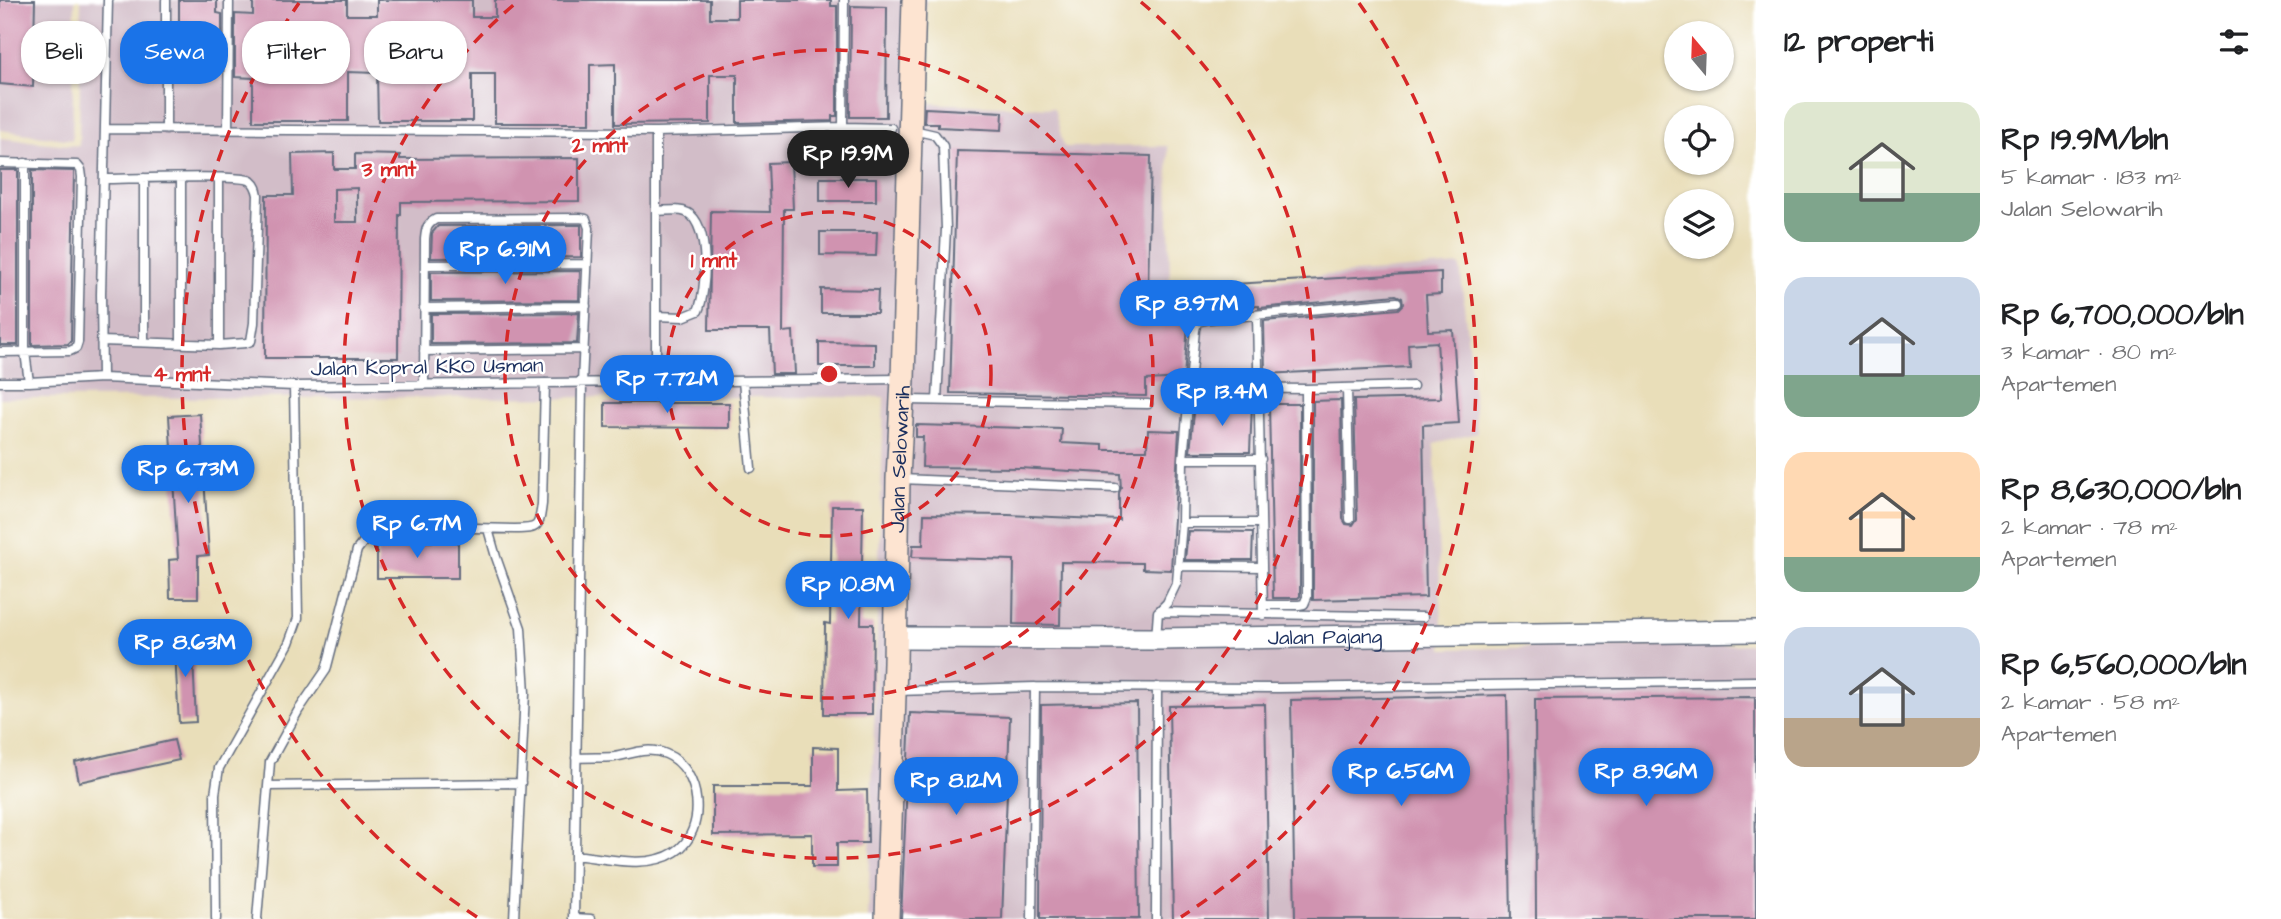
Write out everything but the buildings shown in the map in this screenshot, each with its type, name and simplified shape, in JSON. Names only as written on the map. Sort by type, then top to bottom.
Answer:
[{"type":"main road","name":"Jalan Selowarih","points":[[887,919],[898,479],[903,389],[901,129],[914,0]]},
{"type":"street","name":"Jalan Pajang","points":[[895,638],[1156,639],[1756,631]]},
{"type":"lane","points":[[102,378],[108,0]]},
{"type":"lane","points":[[166,0],[166,130]]},
{"type":"lane","points":[[228,130],[229,0]]},
{"type":"lane","points":[[843,127],[844,0]]},
{"type":"lane","points":[[106,129],[656,132],[843,127],[901,129],[935,135],[943,146],[946,229],[937,400]]},
{"type":"lane","points":[[656,132],[656,382]]},
{"type":"lane","points":[[0,163],[76,165],[81,170],[82,177],[78,345],[74,350],[0,352]]},
{"type":"lane","points":[[25,163],[25,352],[29,382]]},
{"type":"lane","points":[[144,178],[144,342]]},
{"type":"lane","points":[[180,343],[181,178]]},
{"type":"lane","points":[[219,178],[219,345]]},
{"type":"lane","points":[[101,341],[219,345],[251,341],[258,195],[256,187],[247,179],[104,179]]},
{"type":"lane","points":[[656,211],[680,210],[695,218],[704,242],[702,290],[698,311],[683,317],[656,316]]},
{"type":"lane","points":[[424,383],[426,227],[436,219],[586,219],[589,228],[582,383],[574,918],[591,919]]},
{"type":"lane","points":[[425,265],[587,264]]},
{"type":"lane","points":[[1156,639],[1158,612],[1177,582],[1182,523],[1183,459],[1197,322],[1397,302]]},
{"type":"lane","points":[[424,307],[586,306]]},
{"type":"lane","points":[[1257,315],[1263,615]]},
{"type":"lane","points":[[424,351],[584,349]]},
{"type":"lane","points":[[0,382],[102,378],[294,386]]},
{"type":"lane","points":[[743,381],[751,468]]},
{"type":"lane","name":"Jalan Kopral KKO Usman","points":[[216,919],[215,794],[219,768],[289,643],[298,618],[294,386],[743,381],[903,389],[937,400],[1147,404]]},
{"type":"lane","points":[[257,919],[270,762],[298,711],[326,670],[357,550],[372,531],[392,526],[530,529],[539,523],[542,504],[545,383]]},
{"type":"lane","points":[[1191,388],[1413,386]]},
{"type":"lane","points":[[1347,388],[1350,519]]},
{"type":"lane","points":[[1263,605],[1304,604],[1307,597],[1306,389]]},
{"type":"lane","points":[[1183,459],[1261,459]]},
{"type":"lane","points":[[898,479],[1115,488]]},
{"type":"lane","points":[[1182,523],[1261,523]]},
{"type":"lane","points":[[488,529],[521,628],[525,693],[514,919]]},
{"type":"lane","points":[[1178,566],[1262,567]]},
{"type":"lane","points":[[1158,612],[1423,617]]},
{"type":"lane","points":[[894,692],[1035,687],[1279,688],[1756,681]]},
{"type":"lane","points":[[1032,919],[1035,687]]},
{"type":"lane","points":[[1156,919],[1157,687]]},
{"type":"lane","points":[[575,855],[632,861],[652,860],[675,852],[691,835],[696,816],[694,789],[688,772],[679,761],[665,753],[647,750],[615,757],[576,758]]},
{"type":"lane","points":[[268,786],[521,783]]},
{"type":"shaded area","points":[[0,0],[75,0],[75,21],[21,21],[21,84],[73,84],[72,140],[0,130]]},
{"type":"shaded area","points":[[81,0],[926,0],[922,103],[1054,108],[1064,147],[1168,146],[1170,287],[1460,265],[1477,433],[1434,444],[1443,649],[1756,644],[1756,919],[868,919],[884,397],[0,398],[0,138],[79,146],[80,84],[106,84],[106,21],[81,21]]}]
